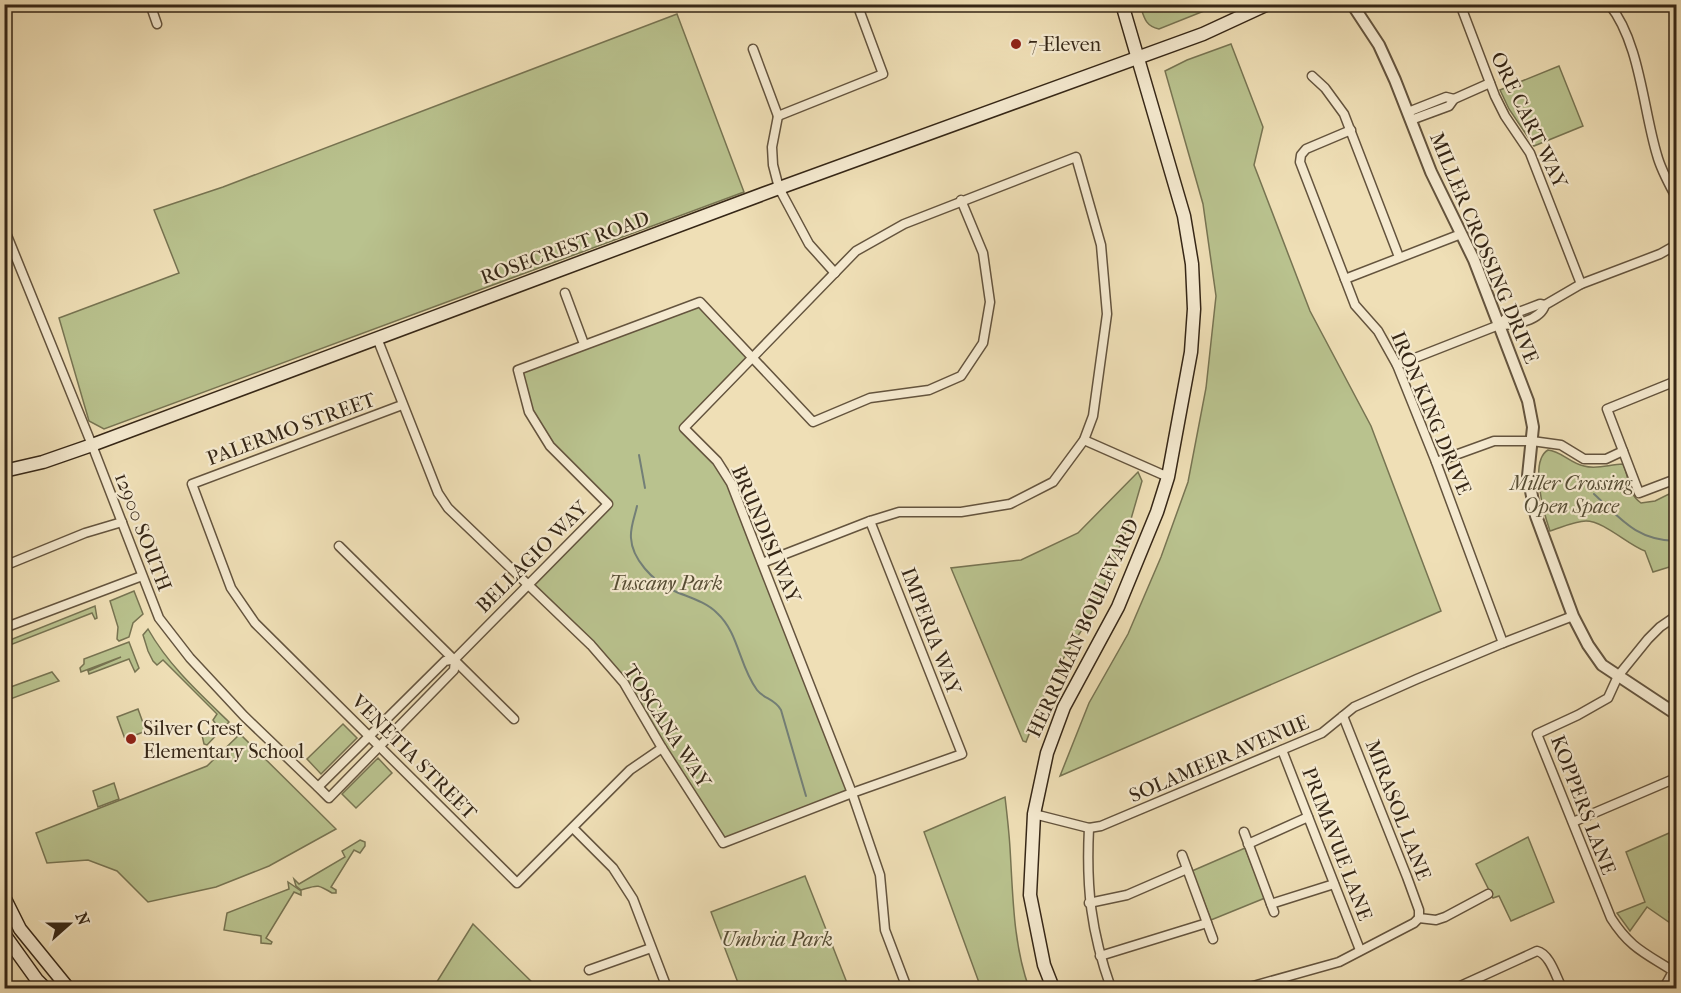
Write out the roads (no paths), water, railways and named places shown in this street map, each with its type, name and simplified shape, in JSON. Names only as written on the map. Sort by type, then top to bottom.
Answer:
[{"type":"main road","name":"HERRIMAN BOULEVARD","points":[[1053,988],[1044,965],[1030,895],[1034,814],[1047,753],[1064,707],[1118,607],[1157,513],[1168,477],[1191,352],[1194,309],[1192,264],[1184,216],[1122,4]]},
{"type":"main road","name":"ROSECREST ROAD","points":[[4,471],[43,462],[92,445],[779,188],[1203,34],[1268,4]]},
{"type":"main road","points":[[4,897],[20,929],[68,988]]},
{"type":"main road","points":[[4,934],[45,988]]},
{"type":"street","points":[[150,4],[157,24]]},
{"type":"street","points":[[778,116],[883,74],[857,4]]},
{"type":"street","name":"MILLER CROSSING DRIVE","points":[[1352,4],[1379,45],[1437,188],[1474,260],[1528,401],[1533,427],[1528,476],[1536,516],[1573,616],[1588,645],[1602,665],[1677,714]]},
{"type":"street","name":"ORE CART WAY","points":[[1460,4],[1505,116],[1530,153],[1581,284]]},
{"type":"street","points":[[1609,4],[1629,41],[1657,157],[1677,197]]},
{"type":"street","points":[[753,49],[778,116],[772,147],[772,165],[779,188],[809,244],[835,273]]},
{"type":"street","points":[[1312,76],[1325,88],[1344,114],[1399,257]]},
{"type":"street","points":[[1409,116],[1446,97],[1454,99],[1490,83]]},
{"type":"street","name":"IRON KING DRIVE","points":[[1351,130],[1306,149],[1301,155],[1300,162],[1355,305],[1378,331],[1397,365],[1436,462],[1503,643]]},
{"type":"street","name":"BRUNDISI WAY","points":[[907,988],[885,930],[880,874],[852,793],[731,483],[717,461],[684,428],[856,251],[904,224],[1076,157],[1101,245],[1107,314],[1093,416],[1084,440]]},
{"type":"street","points":[[751,358],[813,422],[870,398],[929,390],[961,376],[983,343],[990,302],[983,253],[961,200]]},
{"type":"street","name":"12900 SOUTH","points":[[4,228],[159,618],[190,658],[244,716],[328,798]]},
{"type":"street","points":[[1345,279],[1461,234]]},
{"type":"street","points":[[1397,365],[1499,326],[1508,316],[1540,304],[1545,305],[1581,284],[1660,254],[1677,245]]},
{"type":"street","points":[[565,293],[584,344]]},
{"type":"street","name":"BELLAGIO WAY","points":[[318,787],[445,661],[455,659],[608,504],[550,446],[529,412],[518,370],[700,302],[751,358]]},
{"type":"street","name":"TOSCANA WAY","points":[[377,338],[438,493],[448,508],[591,645],[624,683],[662,748],[723,843],[852,793],[962,754]]},
{"type":"street","points":[[1677,381],[1607,409],[1639,493],[1677,479]]},
{"type":"street","name":"PALERMO STREET","points":[[192,484],[402,405]]},
{"type":"street","points":[[762,563],[899,512],[961,512],[1010,504],[1053,482],[1084,440],[1168,477]]},
{"type":"street","points":[[1436,462],[1494,441],[1532,441],[1561,445],[1584,459],[1606,459],[1623,451]]},
{"type":"street","name":"VENETIA STREET","points":[[192,484],[231,588],[255,624],[517,883],[630,770],[662,748]]},
{"type":"street","name":"IMPERIA WAY","points":[[870,521],[962,754]]},
{"type":"street","points":[[4,566],[85,533],[122,522]]},
{"type":"street","points":[[339,546],[514,719]]},
{"type":"street","points":[[4,628],[142,576]]},
{"type":"street","name":"SOLAMEER AVENUE","points":[[1089,828],[1128,816],[1322,733],[1354,707],[1503,643],[1573,616]]},
{"type":"street","name":"KOPPERS LANE","points":[[1675,968],[1642,954],[1620,932],[1611,918],[1537,734],[1608,698],[1618,676],[1648,639],[1659,627],[1677,616]]},
{"type":"street","name":"BELLAGIO WAY","points":[[328,798],[453,670],[455,659]]},
{"type":"street","name":"MIRASOL LANE","points":[[1343,716],[1407,877],[1419,910],[1419,918]]},
{"type":"street","name":"PRIMAVUE LANE","points":[[1282,750],[1360,950]]},
{"type":"street","points":[[1572,822],[1677,778]]},
{"type":"street","points":[[1034,814],[1089,828],[1087,871],[1089,903],[1100,956],[1111,988]]},
{"type":"street","points":[[1248,844],[1308,816]]},
{"type":"street","points":[[573,828],[613,868],[633,899],[667,988]]},
{"type":"street","points":[[1244,832],[1273,908],[1334,884]]},
{"type":"street","points":[[1182,855],[1213,939]]},
{"type":"street","points":[[1089,903],[1127,895],[1187,869]]},
{"type":"street","points":[[1246,988],[1339,962],[1414,923],[1419,918],[1436,920],[1445,917],[1488,894]]},
{"type":"street","points":[[1100,956],[1207,924]]},
{"type":"street","points":[[589,970],[651,948]]},
{"type":"street","points":[[1456,988],[1474,985],[1537,951],[1542,952],[1546,957],[1562,988]]},
{"type":"street","points":[[1664,988],[1675,968]]},
{"type":"waterway","points":[[639,455],[645,488]]},
{"type":"waterway","points":[[1594,494],[1621,520],[1640,532],[1650,537],[1676,541]]},
{"type":"waterway","points":[[637,506],[631,538],[639,561],[665,586],[707,605],[724,621],[735,640],[751,681],[760,693],[781,710],[806,796]]},
{"type":"place","name":"7-Eleven","points":[[1016,44]]},
{"type":"place","name":"Silver Crest Elementary School","points":[[131,739]]},
{"type":"park label","name":"Miller Crossing Open Space","points":[[1571,494]]},
{"type":"park label","name":"Tuscany Park","points":[[666,583]]},
{"type":"park label","name":"Umbria Park","points":[[777,939]]}]
